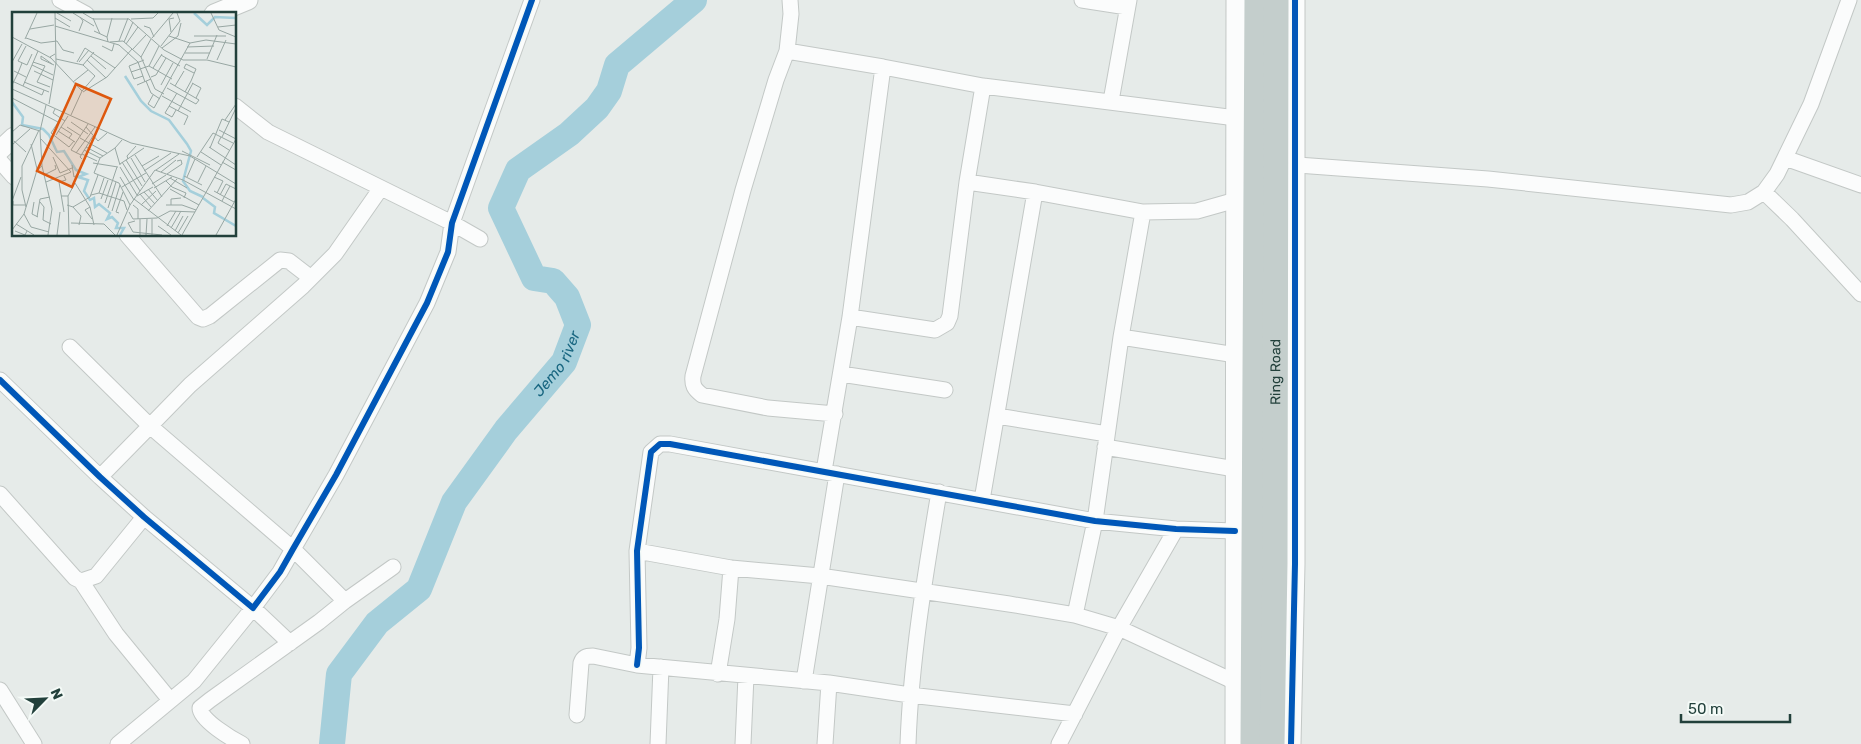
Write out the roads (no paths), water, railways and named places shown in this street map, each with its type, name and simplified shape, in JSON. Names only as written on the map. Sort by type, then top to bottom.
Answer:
[{"type":"highway","name":"Ring Road","points":[[1253,744],[1257,0]]},
{"type":"highway","name":"Ring Road","points":[[1272,744],[1285,164],[1276,0]]},
{"type":"street","points":[[60,0],[82,12]]},
{"type":"street","points":[[219,12],[248,0]]},
{"type":"street","points":[[118,744],[194,681],[280,572],[336,475],[428,303],[448,252],[452,223],[532,0]]},
{"type":"street","points":[[790,0],[791,14],[787,51],[776,80],[743,190],[692,385],[702,395],[768,408],[835,414]]},
{"type":"street","points":[[1082,0],[1128,4],[1111,101]]},
{"type":"street","points":[[1235,744],[1236,0]]},
{"type":"street","points":[[1291,744],[1296,554],[1285,164],[1295,0]]},
{"type":"street","points":[[1285,164],[1488,179],[1732,205],[1748,202],[1764,192],[1777,174],[1811,104],[1849,0]]},
{"type":"street","points":[[787,51],[983,86],[1236,118]]},
{"type":"street","points":[[804,681],[820,576],[830,472],[827,448],[842,374],[884,67]]},
{"type":"street","points":[[850,317],[936,330],[947,323],[950,316],[983,86]]},
{"type":"street","points":[[236,107],[268,132],[452,223],[480,239]]},
{"type":"street","points":[[0,150],[12,139]]},
{"type":"street","points":[[1784,158],[1861,184]]},
{"type":"street","points":[[0,161],[12,175]]},
{"type":"street","points":[[968,182],[1143,212],[1197,211],[1236,200]]},
{"type":"street","points":[[100,477],[190,385],[311,278],[335,254],[381,188]]},
{"type":"street","points":[[982,500],[1035,192]]},
{"type":"street","points":[[1764,192],[1792,219],[1861,294]]},
{"type":"street","points":[[1075,615],[1095,521],[1121,337],[1143,212]]},
{"type":"street","points":[[128,236],[198,317],[203,319],[210,316],[280,260],[288,261],[311,278]]},
{"type":"street","points":[[1121,337],[1236,355]]},
{"type":"street","points":[[70,347],[150,426],[293,549],[345,601]]},
{"type":"street","points":[[842,374],[945,390]]},
{"type":"street","points":[[0,380],[144,517],[253,608],[290,643]]},
{"type":"street","points":[[997,416],[1235,469]]},
{"type":"street","points":[[637,665],[640,648],[637,551],[651,452],[660,444],[670,444],[830,472],[1095,521],[1176,529],[1236,531]]},
{"type":"street","points":[[908,744],[910,695],[923,591],[939,492]]},
{"type":"street","points":[[0,494],[75,578],[81,581],[116,634],[170,700]]},
{"type":"street","points":[[81,581],[96,576],[144,517]]},
{"type":"street","points":[[1059,744],[1119,628],[1176,529]]},
{"type":"street","points":[[637,551],[731,568],[820,576],[1075,615],[1119,628],[1235,682]]},
{"type":"street","points":[[242,744],[231,739],[202,715],[200,708],[393,567]]},
{"type":"street","points":[[718,674],[727,619],[731,568]]},
{"type":"street","points":[[577,715],[581,663],[587,656],[637,665],[829,683],[910,695],[1075,714]]},
{"type":"street","points":[[658,744],[661,667]]},
{"type":"street","points":[[743,744],[746,676]]},
{"type":"street","points":[[825,744],[829,683]]},
{"type":"street","points":[[0,690],[34,744]]},
{"type":"waterway","name":"Jemo river","points":[[332,744],[339,674],[377,623],[419,589],[454,502],[506,430],[564,362],[578,325],[567,297],[553,281],[534,278],[501,208],[518,170],[569,134],[597,108],[609,91],[617,65],[694,0]]}]
